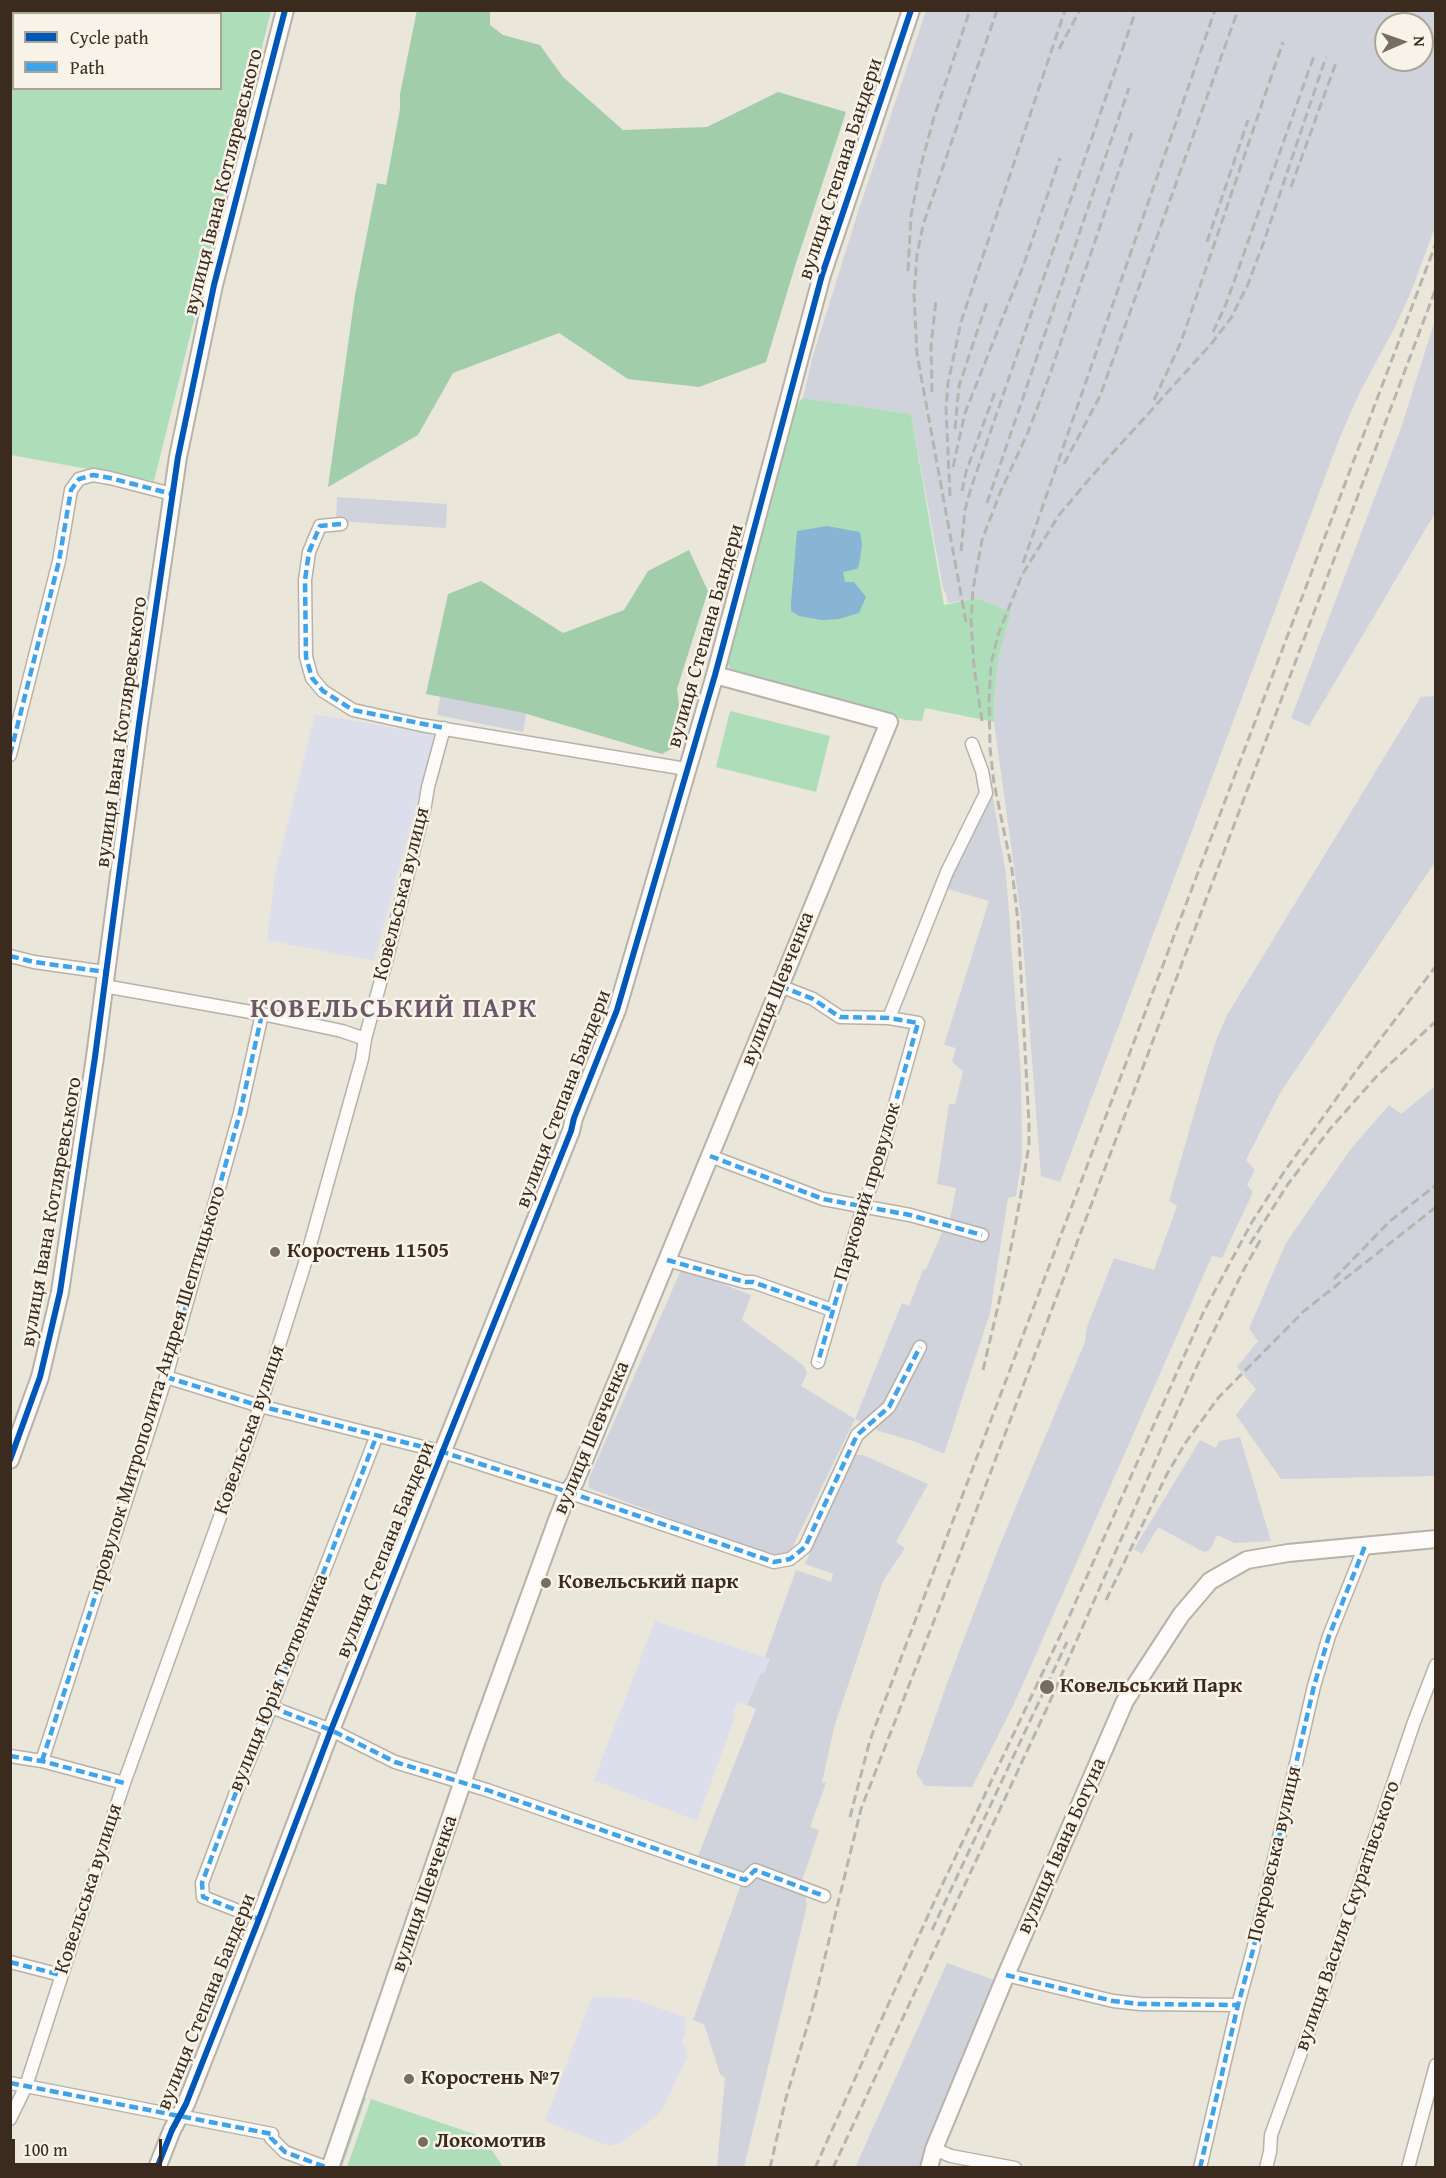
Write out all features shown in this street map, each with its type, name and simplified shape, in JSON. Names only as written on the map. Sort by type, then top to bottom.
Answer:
[{"type":"street","name":"вулиця Івана Котляревського","points":[[10,1460],[40,1377],[60,1292],[178,457],[214,285],[285,10]]},
{"type":"street","name":"вулиця Степана Бандери","points":[[157,2168],[186,2104],[260,1919],[331,1730],[567,1141],[617,1010],[714,675],[822,275],[911,10]]},
{"type":"street","points":[[10,755],[59,561],[71,490],[79,480],[93,475],[172,494]]},
{"type":"street","points":[[341,524],[320,526],[309,552],[305,580],[306,657],[312,678],[323,691],[353,710],[686,770]]},
{"type":"street","name":"вулиця Шевченка","points":[[329,2168],[480,1732],[568,1492],[579,1472],[668,1260],[889,722],[714,675]]},
{"type":"street","name":"Ковельська вулиця","points":[[10,2119],[26,2086],[124,1783],[260,1406],[308,1253],[362,1059],[365,1039],[444,728]]},
{"type":"street","points":[[780,986],[813,999],[840,1017],[889,1018],[947,872],[986,793],[982,771],[972,744]]},
{"type":"street","points":[[10,956],[342,1031],[365,1039]]},
{"type":"street","name":"провулок Митрополита Андрея Шептицького","points":[[42,1761],[166,1377],[240,1113],[262,1014]]},
{"type":"street","name":"Парковий провулок","points":[[818,1362],[863,1207],[876,1172],[918,1023],[889,1018]]},
{"type":"street","points":[[710,1156],[823,1199],[910,1215],[982,1235]]},
{"type":"street","points":[[668,1260],[745,1282],[753,1282],[832,1310]]},
{"type":"street","points":[[166,1377],[260,1406],[443,1452],[774,1562],[790,1559],[805,1547],[857,1435],[889,1407],[920,1347]]},
{"type":"street","name":"вулиця Юрія Тютюнника","points":[[260,1919],[203,1897],[202,1883],[376,1435]]},
{"type":"street","name":"вулиця Івана Богуна","points":[[930,2168],[934,2149],[1006,1975],[1125,1701],[1181,1615],[1209,1581],[1247,1560],[1288,1553],[1436,1539]]},
{"type":"street","name":"Покровська вулиця","points":[[1200,2168],[1314,1686],[1329,1636],[1365,1546]]},
{"type":"street","name":"вулиця Василя Скуратівського","points":[[1266,2168],[1271,2135],[1323,1991],[1414,1722],[1436,1665]]},
{"type":"street","points":[[271,1707],[331,1730],[395,1762],[745,1880],[755,1870],[824,1896]]},
{"type":"street","points":[[10,1756],[42,1761],[124,1783]]},
{"type":"street","points":[[10,1962],[61,1975]]},
{"type":"street","points":[[1006,1975],[1113,2001],[1140,2004],[1238,2005]]},
{"type":"street","points":[[1408,2168],[1436,2065]]},
{"type":"street","points":[[10,2084],[272,2134],[271,2138],[285,2152],[329,2168]]},
{"type":"street","points":[[934,2149],[951,2156],[1015,2168]]},
{"type":"shaded area","points":[[926,11],[1435,11],[1435,227],[1411,292],[1360,392],[1340,437],[1060,1182],[1041,1176],[1021,918],[994,722],[995,686],[1000,652],[1011,612],[976,598],[948,603],[943,588],[911,414],[803,398],[812,359],[858,212]]},
{"type":"shaded area","points":[[1435,320],[1435,513],[1309,726],[1291,718],[1401,428]]},
{"type":"shaded area","points":[[337,497],[447,504],[446,528],[336,521]]},
{"type":"shaded area","points":[[441,693],[527,710],[523,732],[437,715]]},
{"type":"shaded area","points":[[1435,696],[1435,862],[1280,1093],[1246,1160],[1255,1170],[1247,1185],[1253,1192],[1222,1258],[1212,1256],[1014,1704],[972,1787],[925,1786],[916,1773],[946,1686],[999,1547],[1085,1342],[1087,1327],[1114,1258],[1154,1270],[1177,1206],[1169,1201],[1204,1079],[1227,1015],[1421,697]]},
{"type":"shaded area","points":[[315,714],[435,735],[374,961],[267,940],[275,874]]},
{"type":"shaded area","points":[[991,787],[1006,874],[1021,1076],[1022,1157],[1016,1196],[1008,1198],[990,1313],[944,1454],[916,1442],[879,1431],[855,1419],[902,1303],[909,1306],[923,1270],[926,1269],[943,1230],[950,1220],[956,1188],[937,1184],[949,1104],[955,1104],[963,1071],[952,1062],[956,1048],[944,1045],[989,901],[944,888]]},
{"type":"shaded area","points":[[1435,1086],[1435,1476],[1281,1479],[1236,1415],[1256,1389],[1237,1367],[1258,1341],[1250,1330],[1250,1326],[1286,1243],[1350,1150],[1389,1105],[1401,1114]]},
{"type":"shaded area","points":[[682,1268],[751,1295],[742,1320],[804,1366],[807,1373],[801,1386],[855,1419],[791,1550],[776,1558],[589,1488],[589,1478]]},
{"type":"shaded area","points":[[1240,1437],[1271,1541],[1235,1543],[1217,1535],[1210,1550],[1204,1552],[1158,1527],[1142,1554],[1134,1549],[1200,1440],[1216,1448],[1219,1441]]},
{"type":"shaded area","points":[[854,1455],[863,1455],[928,1484],[896,1542],[905,1548],[883,1581],[835,1724],[822,1782],[826,1783],[810,1827],[819,1830],[802,1881],[807,1905],[744,2167],[717,2167],[725,2078],[720,2074],[704,2024],[693,2020],[745,1873],[698,1856],[756,1709],[747,1705],[770,1659],[765,1657],[796,1570],[831,1582],[833,1574],[805,1564]]},
{"type":"shaded area","points":[[655,1621],[771,1659],[764,1675],[761,1673],[747,1705],[737,1702],[733,1713],[735,1717],[697,1821],[594,1780]]},
{"type":"shaded area","points":[[947,1963],[997,1981],[923,2152],[919,2167],[855,2168]]},
{"type":"shaded area","points":[[592,1997],[630,1998],[685,2017],[686,2031],[682,2042],[687,2057],[663,2108],[658,2115],[620,2143],[609,2146],[545,2121]]},
{"type":"green space","points":[[417,10],[490,11],[490,25],[503,35],[540,45],[563,77],[623,130],[707,127],[778,92],[846,112],[766,362],[699,387],[628,379],[559,333],[453,373],[418,435],[328,487],[355,295],[377,183],[386,185],[400,109],[400,94]]},
{"type":"green space","points":[[11,11],[271,11],[154,481],[11,455]]},
{"type":"green space","points":[[803,398],[911,414],[944,605],[976,598],[1011,612],[1000,652],[995,686],[994,722],[925,708],[922,721],[906,720],[739,674],[729,667],[727,658],[797,404]]},
{"type":"green space","points":[[689,550],[708,591],[677,689],[684,742],[662,754],[520,712],[426,694],[448,594],[481,581],[563,633],[624,610],[648,571]]},
{"type":"green space","points":[[730,711],[830,736],[816,792],[716,767]]},
{"type":"green space","points":[[361,2096],[366,2098],[342,2167],[336,2168]]},
{"type":"green space","points":[[371,2099],[483,2137],[503,2167],[347,2167]]},
{"type":"water","points":[[827,526],[860,532],[862,545],[859,565],[857,569],[843,572],[845,582],[854,582],[866,597],[859,613],[839,619],[822,620],[799,616],[791,611],[797,531]]},
{"type":"railway","points":[[908,271],[911,216],[920,169],[934,117],[970,10]]},
{"type":"railway","points":[[966,622],[917,354],[914,294],[917,255],[923,225],[997,10]]},
{"type":"railway","points":[[950,496],[946,408],[948,383],[961,322],[1065,10]]},
{"type":"railway","points":[[1059,49],[1080,10]]},
{"type":"railway","points":[[961,551],[965,510],[971,488],[1136,10]]},
{"type":"railway","points":[[1023,563],[1215,10]]},
{"type":"railway","points":[[1064,464],[1100,396],[1238,10]]},
{"type":"railway","points":[[1154,400],[1181,342],[1283,42]]},
{"type":"railway","points":[[1213,332],[1226,304],[1315,53]]},
{"type":"railway","points":[[983,1370],[1007,1268],[1029,1145],[1018,921],[1012,870],[994,783],[990,748],[991,664],[998,635],[1022,575],[1059,515],[1212,343],[1231,318],[1248,284],[1263,244],[1326,57]]},
{"type":"railway","points":[[1291,187],[1337,60]]},
{"type":"railway","points":[[987,503],[1129,88]]},
{"type":"railway","points":[[1207,242],[1248,120]]},
{"type":"railway","points":[[982,721],[974,667],[971,620],[973,589],[982,540],[1049,377],[1133,129]]},
{"type":"railway","points":[[953,467],[965,413],[1024,264],[1060,158]]},
{"type":"railway","points":[[850,1817],[870,1740],[1436,243]]},
{"type":"railway","points":[[770,2168],[786,2098],[812,2010],[861,1809],[961,1551],[1436,288]]},
{"type":"railway","points":[[955,429],[959,386],[988,299]]},
{"type":"railway","points":[[932,392],[931,346],[936,300]]},
{"type":"railway","points":[[962,491],[966,472],[995,392]]},
{"type":"railway","points":[[815,2168],[935,1900],[1069,1617],[1204,1311],[1252,1222],[1284,1172],[1356,1071],[1436,966]]},
{"type":"railway","points":[[1250,1244],[1288,1184],[1330,1129],[1376,1077],[1436,1021]]},
{"type":"railway","points":[[1334,1279],[1389,1222],[1436,1185]]},
{"type":"railway","points":[[1106,1600],[1167,1474],[1186,1442],[1219,1397],[1304,1311],[1436,1207]]},
{"type":"railway","points":[[833,2168],[1047,1708],[1197,1366],[1261,1239]]},
{"type":"railway","points":[[932,1930],[1067,1642]]},
{"type":"marked path","points":[[10,755],[59,561],[71,490],[79,479],[93,475],[172,494]]},
{"type":"marked path","points":[[341,524],[320,526],[309,552],[305,580],[306,657],[312,678],[323,691],[353,710],[444,728]]},
{"type":"marked path","points":[[10,956],[34,962],[105,972]]},
{"type":"marked path","points":[[780,986],[813,999],[840,1017],[889,1018],[918,1023],[876,1172],[863,1207],[818,1362]]},
{"type":"marked path","points":[[42,1761],[166,1377],[240,1113],[262,1014]]},
{"type":"marked path","points":[[710,1156],[823,1199],[910,1215],[982,1235]]},
{"type":"marked path","points":[[667,1260],[745,1282],[753,1282],[832,1310]]},
{"type":"marked path","points":[[166,1377],[260,1406],[443,1452],[774,1562],[790,1559],[805,1547],[857,1435],[889,1407],[920,1347]]},
{"type":"marked path","points":[[259,1919],[203,1897],[202,1883],[377,1435]]},
{"type":"marked path","points":[[1200,2168],[1314,1686],[1329,1636],[1365,1546]]},
{"type":"marked path","points":[[271,1707],[331,1730],[395,1762],[487,1790],[745,1880],[755,1870],[824,1896]]},
{"type":"marked path","points":[[10,1756],[42,1761],[124,1783]]},
{"type":"marked path","points":[[10,1962],[61,1975]]},
{"type":"marked path","points":[[1006,1975],[1113,2001],[1140,2004],[1238,2005]]},
{"type":"marked path","points":[[10,2083],[272,2134],[271,2138],[285,2152],[328,2168]]},
{"type":"cycle path","points":[[10,1460],[40,1377],[60,1292],[178,457],[214,285],[285,10]]},
{"type":"cycle path","points":[[157,2168],[172,2130],[186,2104],[331,1730],[571,1131],[574,1118],[617,1010],[715,675],[822,275],[911,10]]},
{"type":"place","name":"Коростень 11505","points":[[275,1252]]},
{"type":"place","name":"Ковельський парк","points":[[546,1583]]},
{"type":"place","name":"Ковельський Парк","points":[[1047,1687]]},
{"type":"place","name":"Коростень №7","points":[[409,2079]]},
{"type":"place","name":"Локомотив","points":[[423,2142]]},
{"type":"district","name":"КОВЕЛЬСЬКИЙ ПАРК","points":[[394,1010]]}]
